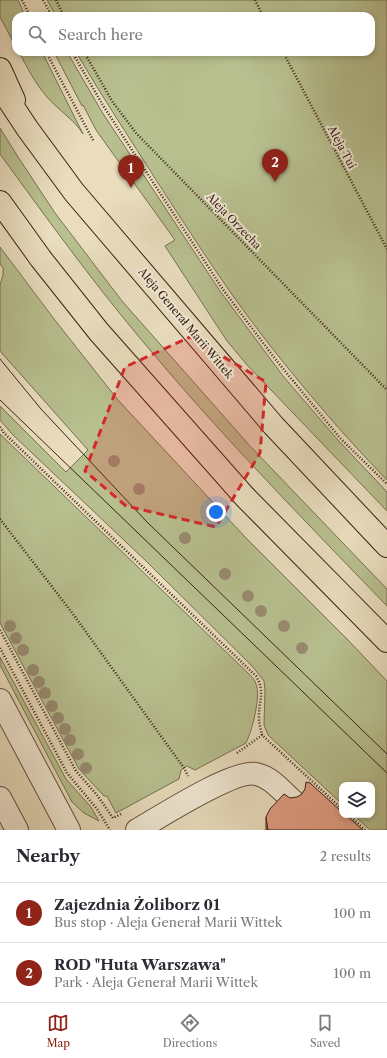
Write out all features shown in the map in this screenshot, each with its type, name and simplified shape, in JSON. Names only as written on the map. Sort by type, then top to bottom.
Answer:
[{"type":"main road","points":[[0,69],[27,128]]},
{"type":"main road","name":"Aleja Generał Marii Wittek","points":[[0,88],[74,192],[273,426],[387,546]]},
{"type":"main road","points":[[0,202],[41,259],[109,343],[245,497],[387,641]]},
{"type":"street","points":[[0,700],[69,830]]},
{"type":"street","points":[[137,830],[218,784],[242,774],[252,773],[263,776],[275,784],[293,801]]},
{"type":"street","points":[[0,798],[17,830]]},
{"type":"path","points":[[22,0],[28,12]]},
{"type":"path","points":[[42,0],[50,12]]},
{"type":"path","points":[[56,0],[62,12]]},
{"type":"path","points":[[255,0],[262,12]]},
{"type":"path","points":[[48,56],[94,142]]},
{"type":"path","points":[[74,56],[104,107],[224,291],[276,360],[340,438],[387,484]]},
{"type":"path","name":"Aleja Orzecha","points":[[86,56],[112,101],[136,133],[387,390]]},
{"type":"path","name":"Aleja Tui","points":[[285,56],[387,249]]},
{"type":"path","points":[[0,427],[4,433],[250,669],[260,683],[262,691],[259,719],[262,735],[339,805]]},
{"type":"path","points":[[0,519],[72,614],[184,768]]},
{"type":"path","points":[[0,630],[78,774],[97,795],[112,818],[126,811]]},
{"type":"path","points":[[0,648],[67,773],[97,809],[110,830]]},
{"type":"path","points":[[231,757],[262,735]]},
{"type":"path","points":[[352,818],[365,830]]},
{"type":"highlighted area","points":[[190,337],[266,382],[260,453],[216,527],[126,506],[85,471],[125,367]]},
{"type":"green space","points":[[0,0],[18,0],[23,12],[12,12],[12,40],[0,17]]},
{"type":"green space","points":[[47,0],[387,0],[387,480],[311,396],[239,304],[158,183],[78,56],[375,56],[375,12],[54,12]]},
{"type":"green space","points":[[21,56],[44,56],[83,134],[75,124],[51,102],[32,75]]},
{"type":"green space","points":[[56,56],[69,56],[102,112],[220,291],[283,376],[337,439],[387,492],[387,511],[248,366],[227,341],[165,246],[175,240],[96,130],[83,105],[82,106]]},
{"type":"green space","points":[[0,128],[55,213],[122,301],[250,446],[387,589],[387,606],[229,440],[121,315],[68,247],[0,154]]},
{"type":"green space","points":[[0,247],[54,319],[118,400],[246,538],[387,681],[387,830],[370,830],[357,818],[375,818],[375,782],[339,782],[339,801],[268,735],[264,725],[264,681],[253,667],[146,561],[13,435],[0,420],[0,406],[66,472],[88,450],[0,351],[0,285],[3,275],[3,268],[0,264]]},
{"type":"green space","points":[[0,434],[249,674],[256,684],[257,705],[251,731],[246,743],[195,770],[187,766],[181,770],[179,779],[116,813],[107,796],[104,796],[79,769],[0,623]]},
{"type":"green space","points":[[0,657],[66,779],[91,807],[99,821],[84,813],[72,802],[0,665]]},
{"type":"building","points":[[306,782],[310,783],[339,809],[339,818],[349,818],[363,830],[268,830],[266,817],[270,809],[284,794],[290,798],[297,797],[302,794],[305,789]]},
{"type":"tram line","points":[[0,359],[41,409],[147,522],[387,754]]},
{"type":"tram line","points":[[0,400],[387,773]]},
{"type":"place","name":"ROD \"Huta Warszawa\"","points":[[275,182]]},
{"type":"place","name":"Zajezdnia Żoliborz 01","points":[[131,188]]}]
